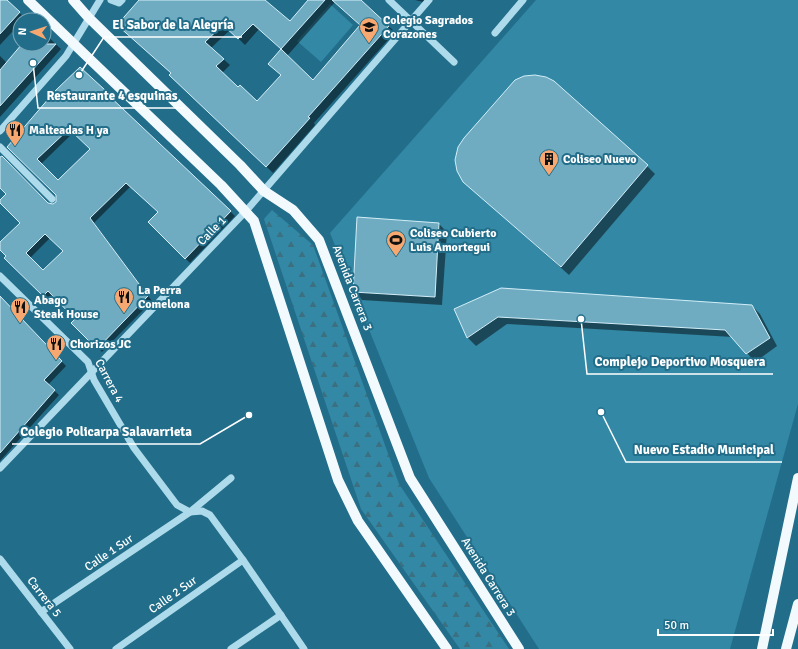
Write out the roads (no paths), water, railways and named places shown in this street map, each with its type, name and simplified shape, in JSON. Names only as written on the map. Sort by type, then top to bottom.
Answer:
[{"type":"main road","points":[[28,0],[246,211],[254,221],[338,480],[358,521],[447,649]]},
{"type":"main road","name":"Avenida Carrera 3","points":[[74,0],[88,17],[240,165],[264,191],[293,210],[319,240],[410,478],[519,649]]},
{"type":"main road","points":[[762,649],[798,478]]},
{"type":"main road","points":[[786,649],[798,604]]},
{"type":"street","points":[[0,131],[66,56],[88,17],[100,0]]},
{"type":"street","points":[[111,0],[119,3],[122,0]]},
{"type":"street","points":[[389,0],[454,62]]},
{"type":"street","name":"Calle 1","points":[[0,468],[90,372],[246,211],[429,0]]},
{"type":"street","points":[[495,33],[523,0]]},
{"type":"street","points":[[0,147],[52,199]]},
{"type":"street","name":"Carrera 4","points":[[0,276],[88,362],[90,372],[134,448],[177,506],[190,512],[202,511],[210,515],[304,649]]},
{"type":"street","name":"Calle 1 Sur","points":[[41,612],[190,512],[231,478]]},
{"type":"street","name":"Carrera 5","points":[[0,560],[70,649]]},
{"type":"street","name":"Calle 2 Sur","points":[[116,649],[243,560]]},
{"type":"street","points":[[231,649],[281,615]]},
{"type":"place","name":"Colegio Sagrados Corazones","points":[[369,44]]},
{"type":"place","name":"Restaurante 4 esquinas","points":[[33,63]]},
{"type":"place","name":"El Sabor de la Alegría","points":[[79,75]]},
{"type":"place","name":"Malteadas H ya","points":[[15,147]]},
{"type":"place","name":"Coliseo Nuevo","points":[[549,176]]},
{"type":"place","name":"Coliseo Cubierto Luis Amortegui","points":[[396,257]]},
{"type":"place","name":"La Perra Comelona","points":[[124,314]]},
{"type":"place","name":"Complejo Deportivo Mosquera","points":[[581,319]]},
{"type":"place","name":"Abago Steak House","points":[[20,324]]},
{"type":"place","name":"Chorizos JC","points":[[56,361]]},
{"type":"place","name":"Nuevo Estadio Municipal","points":[[601,412]]},
{"type":"place","name":"Colegio Policarpa Salavarrieta","points":[[249,415]]}]
